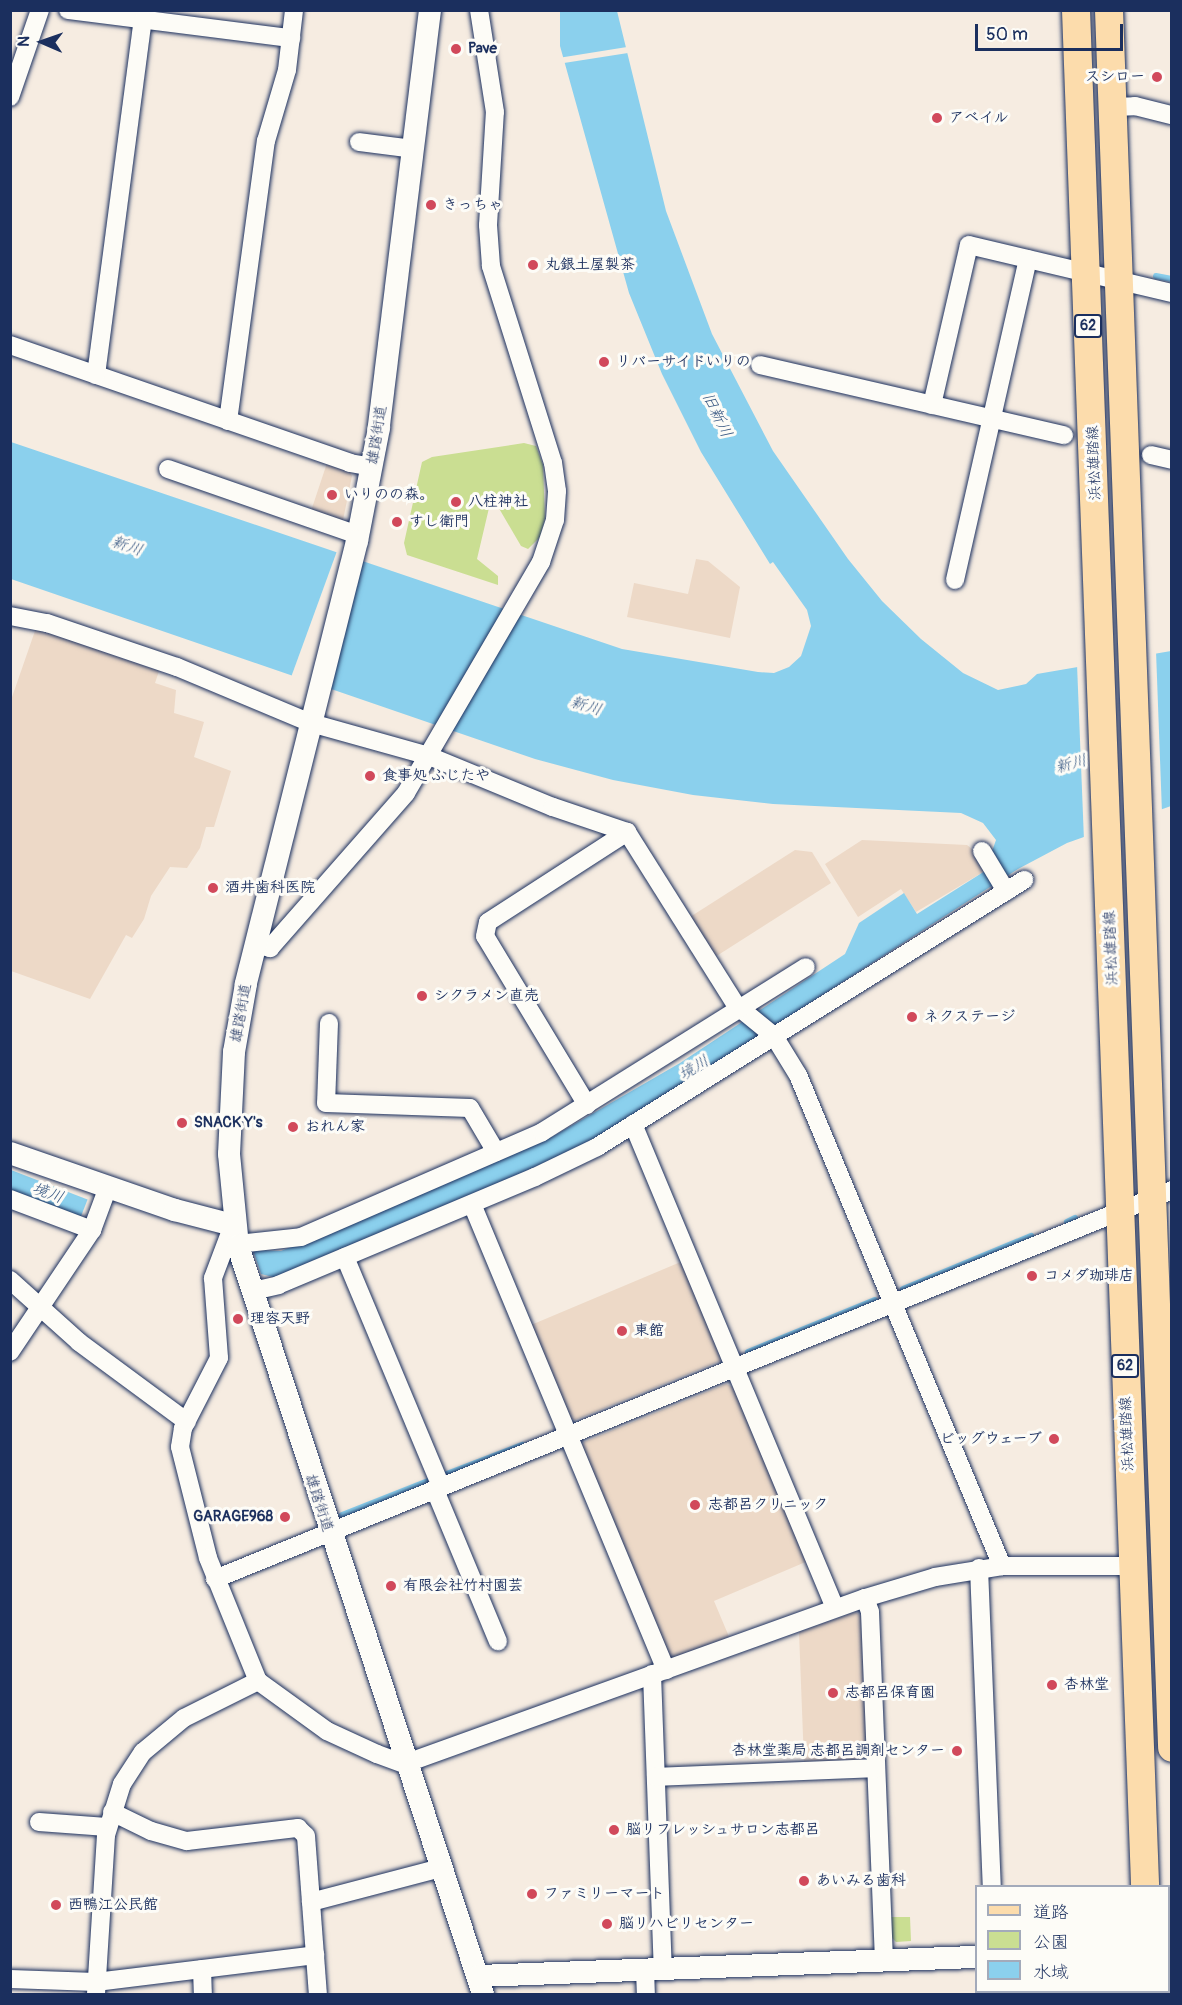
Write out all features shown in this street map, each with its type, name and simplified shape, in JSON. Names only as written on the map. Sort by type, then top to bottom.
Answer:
[{"type":"main road","name":"浜松雄踏線","points":[[1076,10],[1145,1885]]},
{"type":"main road","name":"浜松雄踏線","points":[[1109,10],[1139,837],[1161,1195],[1172,1748]]},
{"type":"street","points":[[10,97],[39,10]]},
{"type":"street","points":[[68,10],[291,38]]},
{"type":"street","points":[[228,421],[266,141],[287,70],[294,10]]},
{"type":"street","name":"雄踏街道","points":[[430,10],[372,467],[358,538],[239,1017],[231,1085],[237,1238],[328,1531],[404,1764],[481,1985]]},
{"type":"street","points":[[256,944],[270,948],[395,807],[432,751],[521,597],[547,549],[555,520],[557,491],[553,463],[491,266],[488,225],[495,112],[479,10]]},
{"type":"street","points":[[96,375],[143,20]]},
{"type":"street","points":[[1112,107],[1135,106],[1172,115]]},
{"type":"street","points":[[359,142],[414,149]]},
{"type":"street","points":[[932,405],[969,245],[1172,293]]},
{"type":"street","points":[[955,580],[1028,259]]},
{"type":"street","points":[[10,345],[228,421],[372,467]]},
{"type":"street","points":[[760,366],[1064,435]]},
{"type":"street","points":[[1151,455],[1171,456]]},
{"type":"street","points":[[168,469],[358,538]]},
{"type":"street","points":[[10,616],[47,623],[313,715],[432,751],[553,807],[627,832],[743,1010],[773,1035],[798,1075],[1002,1566]]},
{"type":"street","points":[[587,1105],[485,936],[488,922],[627,832]]},
{"type":"street","points":[[982,851],[1004,886]]},
{"type":"street","points":[[250,1281],[278,1285],[567,1163],[633,1124],[1004,886],[1024,880]]},
{"type":"street","points":[[10,1153],[108,1187],[237,1238],[301,1237],[496,1152],[587,1105],[743,1010],[806,967]]},
{"type":"street","points":[[329,1023],[327,1103],[470,1108],[496,1152]]},
{"type":"street","points":[[633,1124],[835,1608]]},
{"type":"street","points":[[10,1352],[92,1230],[108,1187]]},
{"type":"street","points":[[215,1579],[328,1531],[569,1437],[1161,1195]]},
{"type":"street","points":[[10,1199],[92,1230]]},
{"type":"street","points":[[472,1204],[569,1437],[659,1672],[654,1969],[646,1995]]},
{"type":"street","points":[[237,1238],[213,1278],[219,1358],[181,1437],[181,1456],[215,1579],[258,1681],[327,1731],[404,1764],[865,1598],[979,1568],[1133,1566]]},
{"type":"street","points":[[345,1257],[498,1641]]},
{"type":"street","points":[[10,1280],[39,1309],[187,1422]]},
{"type":"street","points":[[979,1568],[992,1885]]},
{"type":"street","points":[[865,1598],[870,1612],[884,1961]]},
{"type":"street","points":[[96,1988],[110,1820],[122,1784],[143,1752],[196,1709],[258,1681]]},
{"type":"street","points":[[656,1777],[876,1768]]},
{"type":"street","points":[[39,1822],[110,1820],[187,1840],[298,1828],[306,1836],[318,1995]]},
{"type":"street","points":[[311,1902],[441,1868]]},
{"type":"street","points":[[10,1979],[96,1988],[202,1970],[315,1955]]},
{"type":"street","points":[[481,1985],[654,1969],[975,1957]]},
{"type":"street","points":[[202,1970],[203,1995]]},
{"type":"shaded area","name":"いりのの森。","points":[[327,463],[349,470],[352,476],[342,525],[310,514]]},
{"type":"shaded area","points":[[696,559],[708,561],[740,587],[730,638],[627,617],[634,583],[688,594]]},
{"type":"shaded area","points":[[36,628],[159,671],[155,683],[176,690],[174,713],[204,722],[194,757],[231,771],[214,827],[206,827],[200,848],[187,868],[170,867],[151,896],[144,919],[132,938],[126,935],[90,999],[11,971],[11,700]]},
{"type":"shaded area","points":[[862,840],[967,845],[978,854],[985,871],[916,912],[901,889],[858,917],[825,864]]},
{"type":"shaded area","points":[[795,850],[812,852],[831,883],[715,957],[690,917]]},
{"type":"shaded area","points":[[683,1261],[722,1355],[720,1361],[575,1420],[569,1418],[531,1325]]},
{"type":"shaded area","name":"志都呂クリニック","points":[[726,1384],[736,1388],[808,1561],[714,1601],[730,1639],[670,1660],[582,1448],[584,1442]]},
{"type":"shaded area","name":"志都呂保育園","points":[[855,1612],[861,1616],[867,1753],[861,1760],[804,1762],[799,1632]]},
{"type":"green space","points":[[524,443],[536,446],[543,465],[545,518],[540,537],[528,549],[521,546],[497,505],[489,508],[477,559],[498,576],[498,585],[407,555],[404,543],[422,462],[432,457]]},
{"type":"green space","points":[[891,1917],[910,1917],[911,1941],[896,1942],[892,1938]]},
{"type":"water","points":[[560,11],[617,11],[666,211],[712,334],[773,451],[848,559],[882,601],[921,639],[963,673],[998,690],[1026,684],[1037,674],[1171,651],[1171,806],[1067,843],[1018,869],[594,1142],[286,1276],[273,1277],[261,1274],[253,1250],[281,1251],[552,1137],[680,1063],[845,954],[859,923],[904,893],[917,914],[985,871],[996,840],[983,823],[961,813],[773,804],[693,795],[613,780],[535,759],[11,579],[11,442],[622,649],[774,673],[789,667],[801,656],[811,626],[807,610],[773,562],[770,564],[701,452],[662,374],[629,293],[560,46]]},
{"type":"water","name":"境川","points":[[11,1170],[88,1199],[81,1217],[10,1190]]},
{"type":"pier","points":[[627,47],[628,53],[561,64],[560,58]]},
{"type":"pier","points":[[337,551],[362,560],[316,688],[290,679]]},
{"type":"pier","points":[[1156,651],[1162,813],[1084,840],[1077,664]]},
{"type":"waterway","points":[[1156,276],[1172,279]]},
{"type":"waterway","points":[[1067,1222],[1075,1218]]},
{"type":"waterway","points":[[903,1289],[1031,1236]]},
{"type":"waterway","points":[[748,1352],[875,1300]]},
{"type":"waterway","points":[[444,1475],[522,1445]]},
{"type":"waterway","points":[[342,1515],[433,1479]]},
{"type":"place","name":"Pave","points":[[456,49]]},
{"type":"place","name":"スシロー","points":[[1157,77]]},
{"type":"place","name":"アベイル","points":[[937,118]]},
{"type":"place","name":"きっちゃ","points":[[431,205]]},
{"type":"place","name":"丸銀土屋製茶","points":[[533,265]]},
{"type":"place","name":"リバーサイドいりの","points":[[604,362]]},
{"type":"place","name":"いりのの森。","points":[[332,495]]},
{"type":"place","name":"八柱神社","points":[[456,502]]},
{"type":"place","name":"すし衛門","points":[[397,522]]},
{"type":"place","name":"食事処 ふじたや","points":[[370,776]]},
{"type":"place","name":"酒井歯科医院","points":[[213,888]]},
{"type":"place","name":"シクラメン直売","points":[[422,996]]},
{"type":"place","name":"ネクステージ","points":[[912,1017]]},
{"type":"place","name":"SNACK Y's","points":[[182,1123]]},
{"type":"place","name":"おれん家","points":[[293,1127]]},
{"type":"place","name":"コメダ珈琲店","points":[[1032,1276]]},
{"type":"place","name":"理容天野","points":[[238,1319]]},
{"type":"place","name":"東館","points":[[622,1331]]},
{"type":"place","name":"ビッグウェーブ","points":[[1054,1439]]},
{"type":"place","name":"志都呂クリニック","points":[[695,1505]]},
{"type":"place","name":"GARAGE968","points":[[285,1517]]},
{"type":"place","name":"有限会社竹村園芸","points":[[391,1586]]},
{"type":"place","name":"杏林堂","points":[[1052,1685]]},
{"type":"place","name":"志都呂保育園","points":[[833,1693]]},
{"type":"place","name":"杏林堂薬局 志都呂調剤センター","points":[[957,1751]]},
{"type":"place","name":"脳リフレッシュサロン志都呂","points":[[614,1830]]},
{"type":"place","name":"あいみる歯科","points":[[804,1881]]},
{"type":"place","name":"ファミリーマート","points":[[532,1894]]},
{"type":"place","name":"西鴨江公民館","points":[[56,1905]]},
{"type":"place","name":"脳リハビリセンター","points":[[607,1924]]},
{"type":"water label","name":"旧新川","points":[[717,415]]},
{"type":"water label","name":"新川","points":[[127,546]]},
{"type":"water label","name":"新川","points":[[586,706]]},
{"type":"water label","name":"新川","points":[[1071,764]]}]
